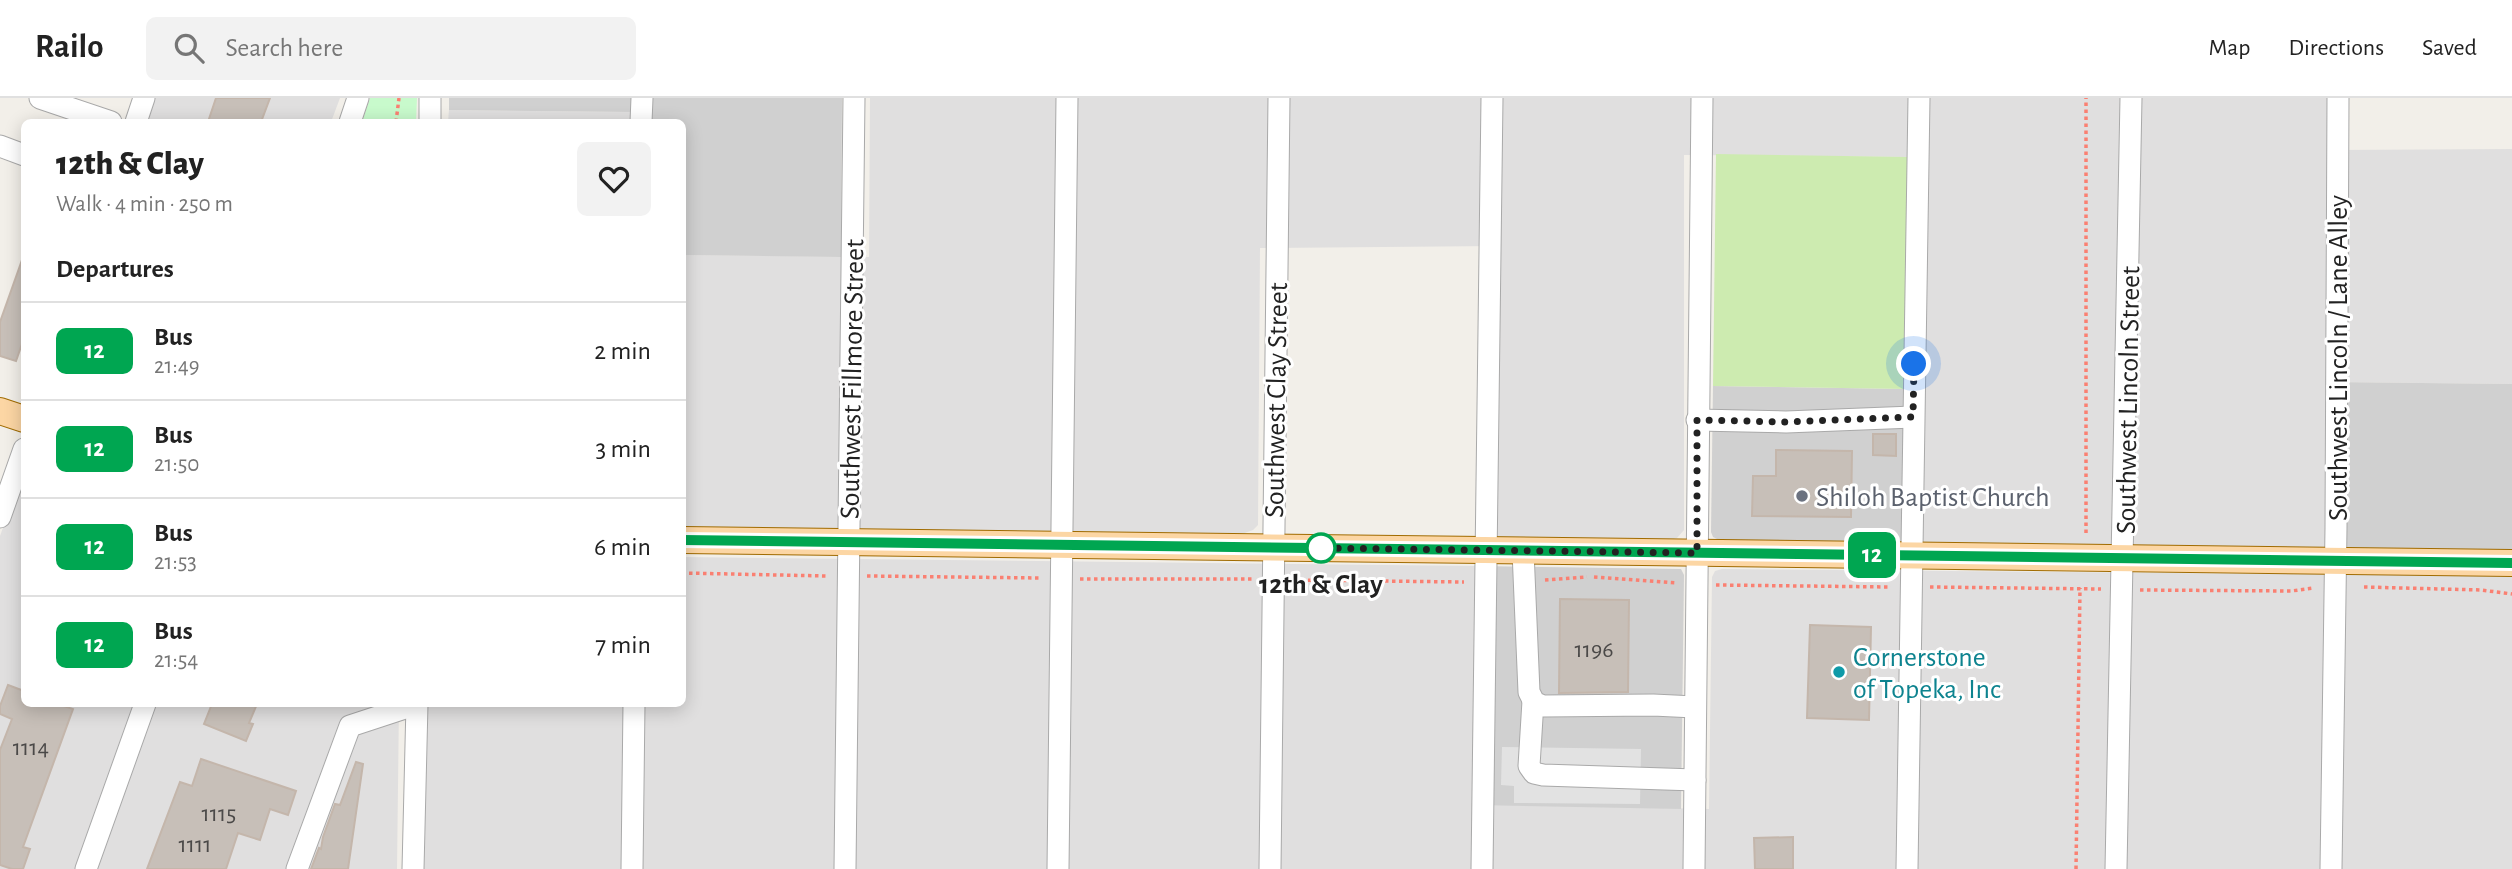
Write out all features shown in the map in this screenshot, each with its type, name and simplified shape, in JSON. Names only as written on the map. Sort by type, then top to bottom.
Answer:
[{"type":"main road","points":[[0,411],[21,418]]},
{"type":"main road","points":[[686,540],[2123,558],[2335,573],[2512,563]]},
{"type":"street","points":[[40,98],[102,119]]},
{"type":"street","points":[[137,119],[144,98]]},
{"type":"street","points":[[351,119],[358,98]]},
{"type":"street","points":[[429,119],[430,98]]},
{"type":"street","points":[[641,119],[642,98]]},
{"type":"street","name":"Southwest Fillmore Street","points":[[845,869],[854,98]]},
{"type":"street","points":[[1058,869],[1067,98]]},
{"type":"street","name":"Southwest Clay Street","points":[[1270,869],[1279,98]]},
{"type":"street","points":[[1482,869],[1492,98]]},
{"type":"street","points":[[1694,869],[1702,98]]},
{"type":"street","points":[[1907,869],[1919,98]]},
{"type":"street","name":"Southwest Lincoln Street","points":[[2116,869],[2131,98]]},
{"type":"street","name":"Southwest Lincoln / Lane Alley","points":[[2331,869],[2338,98]]},
{"type":"street","points":[[0,146],[21,154]]},
{"type":"street","points":[[1697,420],[1786,422],[1913,417]]},
{"type":"street","points":[[0,517],[21,458]]},
{"type":"street","points":[[1523,551],[1529,692],[1533,701],[1529,766],[1534,772],[1543,775],[1695,780]]},
{"type":"street","points":[[1533,701],[1544,706],[1695,707]]},
{"type":"street","points":[[86,869],[144,707]]},
{"type":"street","points":[[297,869],[350,726],[408,707]]},
{"type":"street","points":[[413,869],[417,707]]},
{"type":"street","points":[[632,869],[634,707]]},
{"type":"path","points":[[396,119],[399,98]]},
{"type":"path","points":[[2076,869],[2082,588],[2085,558],[2086,98]]},
{"type":"path","points":[[686,573],[849,577],[1485,581]]},
{"type":"path","points":[[1524,581],[1590,577],[1696,584],[2291,591],[2335,573],[2512,594]]},
{"type":"shaded area","points":[[152,98],[340,98],[332,119],[144,119]]},
{"type":"shaded area","points":[[449,98],[634,98],[633,112],[449,110]]},
{"type":"shaded area","points":[[649,98],[842,98],[841,257],[686,255],[686,119],[649,119]]},
{"type":"shaded area","points":[[870,98],[2331,98],[2332,150],[2512,149],[2512,384],[2332,382],[2330,548],[1931,544],[1921,541],[1909,157],[1684,155],[1684,530],[1677,538],[1668,541],[1493,537],[1496,246],[1260,248],[1258,525],[1242,534],[686,527],[686,255],[869,257]]},
{"type":"shaded area","points":[[449,110],[633,112],[633,119],[448,119]]},
{"type":"shaded area","points":[[2331,382],[2512,384],[2512,552],[2330,548]]},
{"type":"shaded area","points":[[1713,386],[1906,389],[1904,544],[1721,541],[1713,537]]},
{"type":"shaded area","points":[[21,477],[21,707],[399,707],[397,869],[0,869],[0,536]]},
{"type":"shaded area","points":[[686,557],[1477,566],[1477,804],[1709,809],[1712,577],[1715,571],[2512,576],[2512,869],[424,869],[426,707],[686,707]]},
{"type":"shaded area","points":[[1477,566],[1681,569],[1684,575],[1681,809],[1476,805]]},
{"type":"shaded area","points":[[1502,747],[1641,749],[1640,804],[1514,803],[1514,786],[1501,785]]},
{"type":"green space","points":[[370,98],[417,98],[416,119],[363,119]]},
{"type":"green space","points":[[1716,154],[1909,157],[1906,389],[1713,386]]},
{"type":"building","points":[[216,98],[270,98],[262,119],[209,119]]},
{"type":"building","points":[[21,263],[21,347],[16,361],[0,356],[0,322]]},
{"type":"building","points":[[1873,434],[1896,434],[1896,456],[1873,455]]},
{"type":"building","name":"Shiloh Baptist Church","points":[[1776,450],[1852,451],[1851,517],[1752,516],[1753,476],[1776,476]]},
{"type":"building","points":[[1560,599],[1629,600],[1628,692],[1559,693]]},
{"type":"building","name":"Cornerstone of Topeka, Inc","points":[[1810,625],[1871,627],[1869,720],[1807,718]]},
{"type":"building","points":[[8,685],[21,690],[21,707],[73,709],[23,847],[30,849],[23,869],[0,865],[0,750],[12,719],[0,714],[0,706]]},
{"type":"building","points":[[211,707],[256,707],[246,741],[204,724]]},
{"type":"building","points":[[201,759],[296,791],[288,815],[270,809],[260,840],[238,833],[226,869],[147,869],[180,782],[192,786]]},
{"type":"building","points":[[356,762],[363,764],[348,869],[311,869],[319,848],[321,849],[335,804],[340,805]]},
{"type":"building","points":[[1793,837],[1793,869],[1755,869],[1754,838]]},
{"type":"bus line","name":"12","points":[[686,540],[2512,563]]},
{"type":"place","name":"Shiloh Baptist Church","points":[[1802,496]]},
{"type":"place","name":"12th & Clay","points":[[1321,548]]},
{"type":"place","name":"Cornerstone of Topeka, Inc","points":[[1839,672]]},
{"type":"route","points":[[1321,548],[1317,548],[1697,553],[1697,420],[1786,422],[1913,417],[1914,364]]}]
